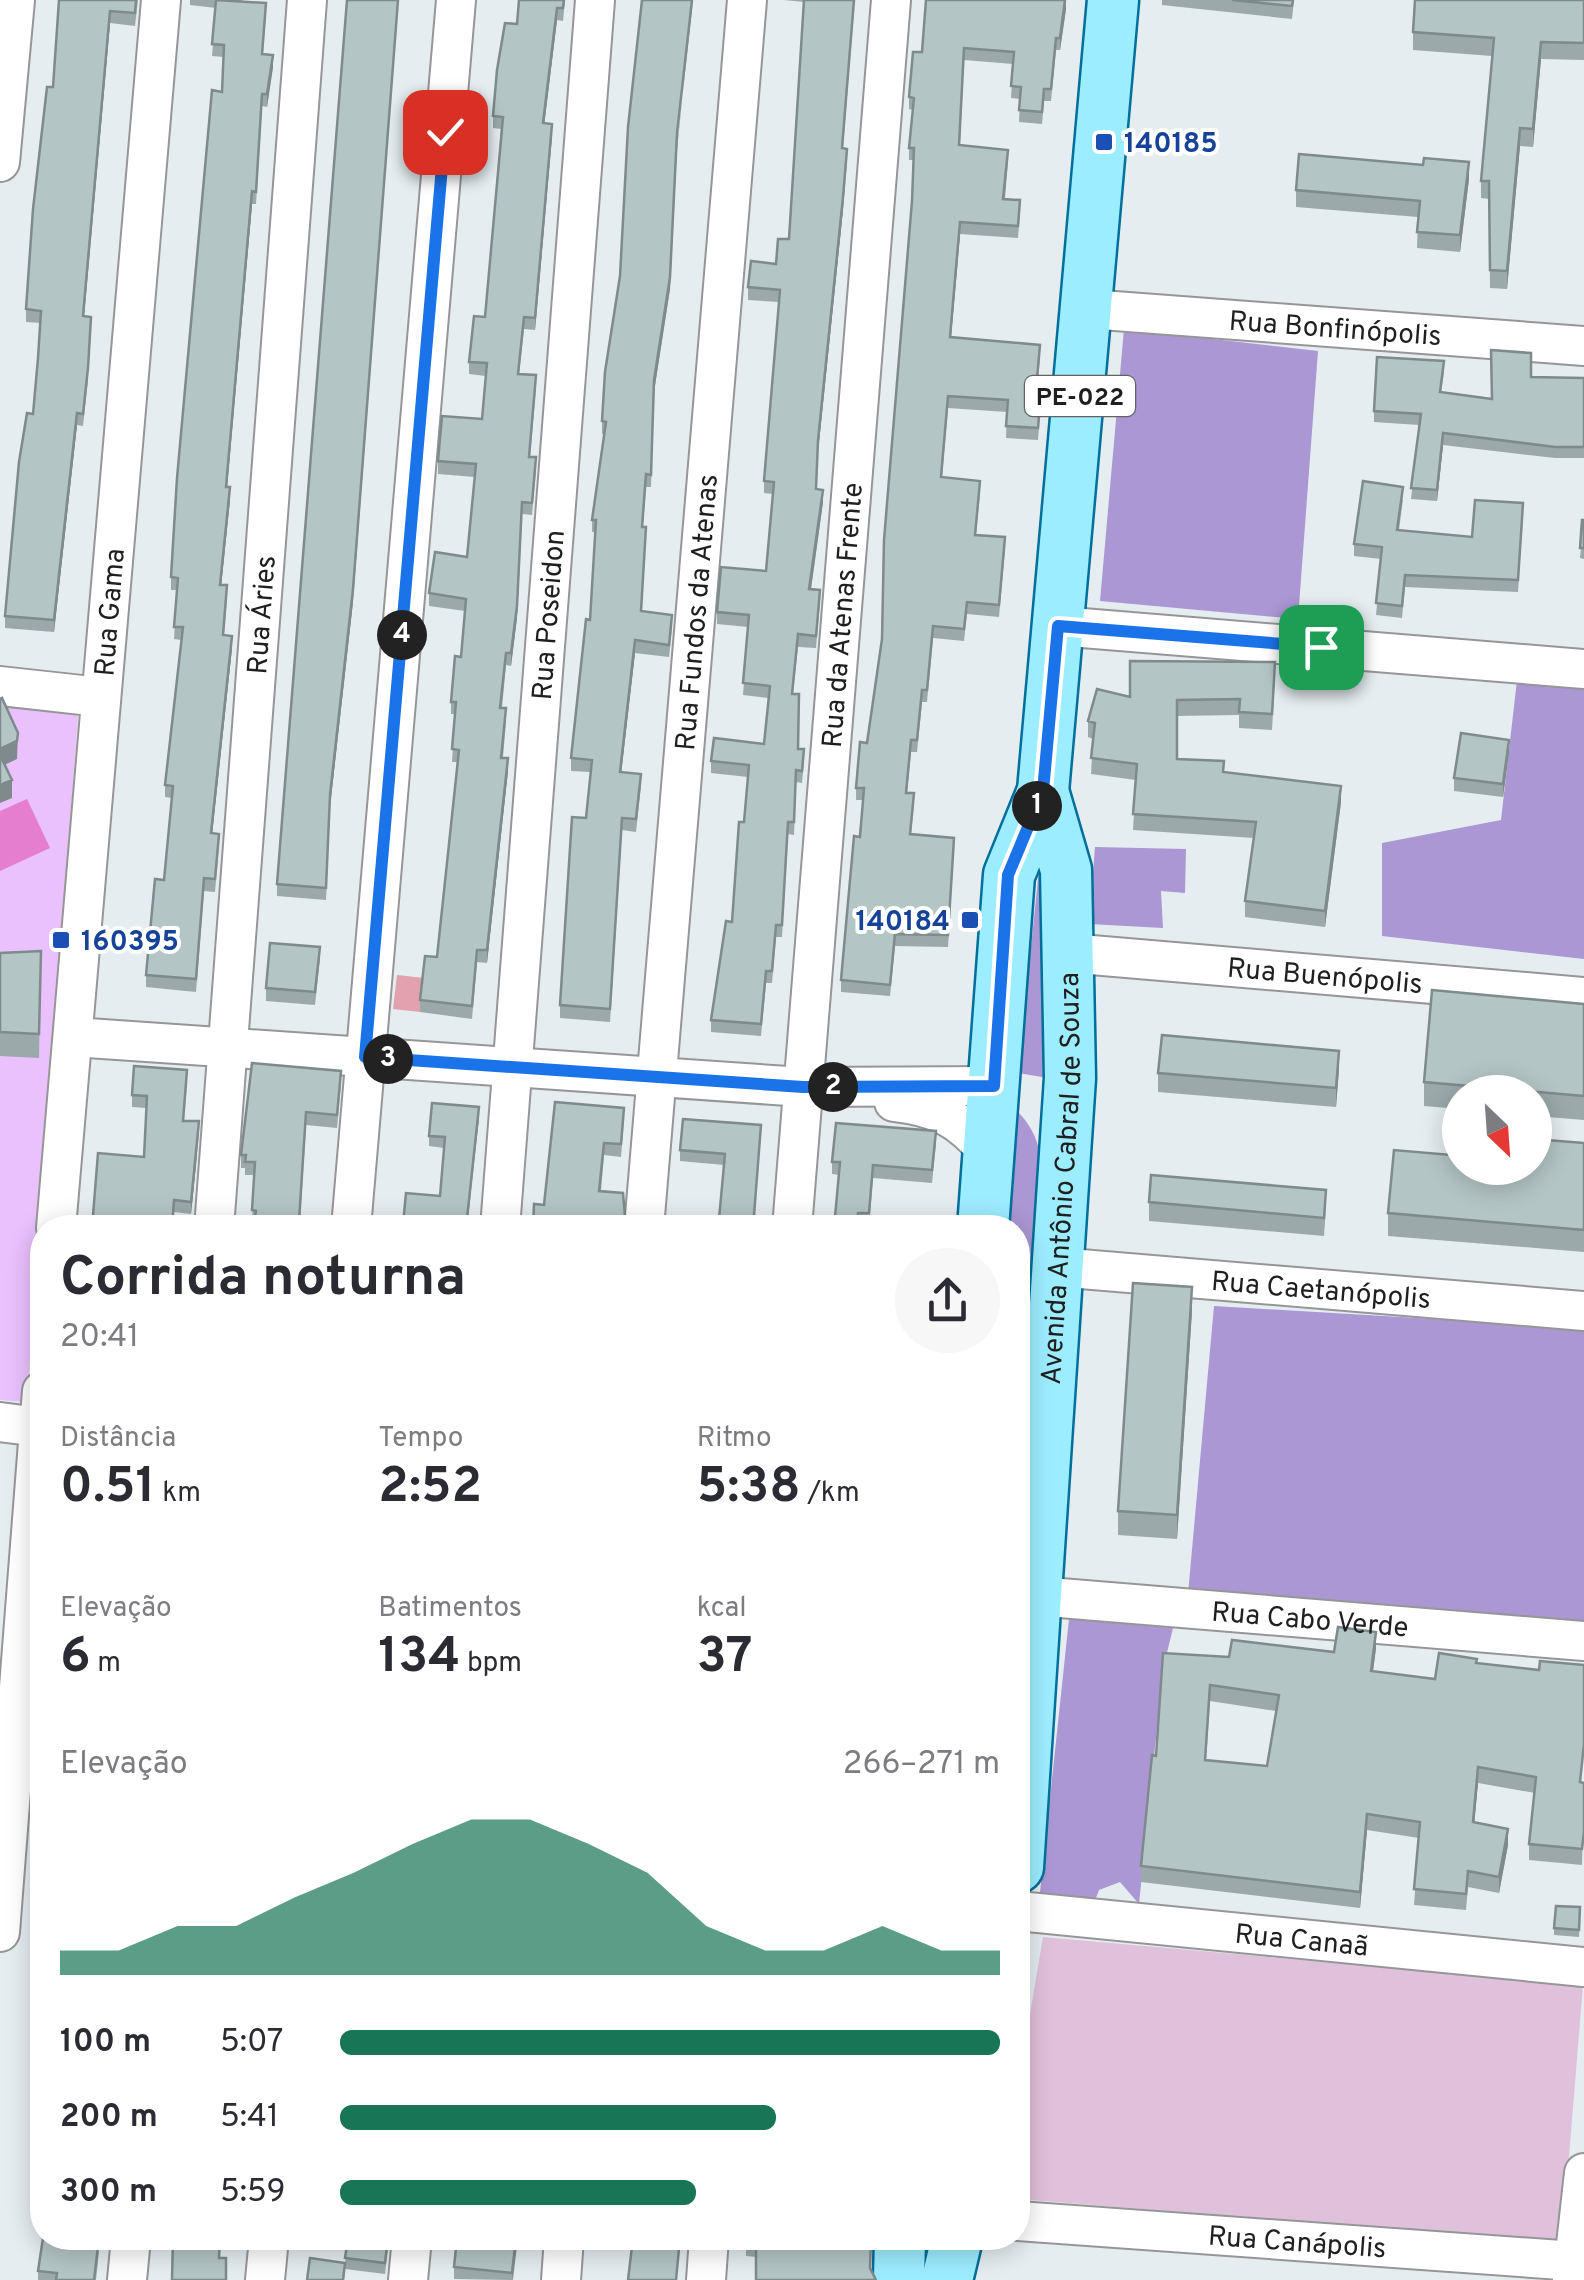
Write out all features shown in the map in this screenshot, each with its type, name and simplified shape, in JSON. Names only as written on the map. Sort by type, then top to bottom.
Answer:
[{"type":"main road","name":"Avenida Antônio Cabral de Souza","points":[[984,1215],[1008,875],[1043,791],[1113,0]]},
{"type":"main road","name":"Avenida Antônio Cabral de Souza","points":[[1030,1686],[1070,1078],[1066,870],[1043,791]]},
{"type":"main road","points":[[994,1086],[1015,1093],[1039,1116],[1051,1146],[1061,1208]]},
{"type":"main road","points":[[898,2280],[899,2250]]},
{"type":"main road","points":[[947,2280],[954,2250]]},
{"type":"street","points":[[0,162],[15,0]]},
{"type":"street","name":"Rua Gama","points":[[57,1215],[161,0]]},
{"type":"street","name":"Rua Áries","points":[[215,1215],[307,0]]},
{"type":"street","points":[[353,1215],[456,0]]},
{"type":"street","name":"Rua Poseidon","points":[[501,1215],[595,0]]},
{"type":"street","name":"Rua Fundos da Atenas","points":[[645,1215],[748,0]]},
{"type":"street","name":"Rua da Atenas Frente","points":[[793,1215],[891,0]]},
{"type":"street","name":"Rua Bonfinópolis","points":[[1088,309],[1584,346]]},
{"type":"street","points":[[1058,626],[1584,669]]},
{"type":"street","points":[[0,686],[100,697]]},
{"type":"street","name":"Rua Buenópolis","points":[[1068,952],[1584,997]]},
{"type":"street","points":[[72,1038],[803,1087],[881,1083],[994,1086]]},
{"type":"street","points":[[855,1087],[878,1101],[946,1112],[965,1124],[988,1152]]},
{"type":"street","name":"Rua Caetanópolis","points":[[1057,1267],[1584,1310]]},
{"type":"street","points":[[0,1422],[30,1412]]},
{"type":"street","points":[[0,1932],[30,1549]]},
{"type":"street","name":"Rua Cabo Verde","points":[[1036,1596],[1584,1641]]},
{"type":"street","name":"Rua Canaã","points":[[1030,1912],[1584,1967]]},
{"type":"street","points":[[1573,2271],[1584,2173]]},
{"type":"street","name":"Rua Canápolis","points":[[1030,2222],[1573,2271]]},
{"type":"street","points":[[127,2280],[129,2250]]},
{"type":"street","points":[[266,2280],[268,2250]]},
{"type":"street","points":[[408,2280],[411,2250]]},
{"type":"street","points":[[561,2280],[563,2250]]},
{"type":"street","points":[[706,2280],[708,2250]]},
{"type":"shaded area","points":[[1124,329],[1318,351],[1298,619],[1100,601]]},
{"type":"shaded area","points":[[1517,680],[1584,683],[1584,959],[1382,936],[1382,843],[1501,820]]},
{"type":"shaded area","points":[[0,700],[66,706],[78,716],[41,1215],[30,1215],[27,1402],[0,1400]]},
{"type":"shaded area","points":[[27,799],[50,848],[0,871],[0,811]]},
{"type":"shaded area","points":[[1043,831],[1048,1078],[1018,1073]]},
{"type":"shaded area","points":[[1095,847],[1186,849],[1185,893],[1161,891],[1163,928],[1089,924]]},
{"type":"shaded area","points":[[397,975],[424,978],[420,1012],[393,1009]]},
{"type":"shaded area","points":[[1017,1111],[1037,1142],[1045,1204],[1030,1411],[1030,1215],[1010,1215]]},
{"type":"shaded area","points":[[1214,1306],[1584,1328],[1584,1628],[1188,1594]]},
{"type":"shaded area","points":[[1069,1619],[1173,1628],[1163,1669],[1139,1904],[1120,1882],[1099,1890],[1094,1903],[1039,1902]]},
{"type":"shaded area","points":[[1043,1937],[1583,1985],[1562,2243],[1030,2200],[1030,2014]]},
{"type":"building","points":[[59,0],[136,0],[135,13],[110,11],[83,316],[91,317],[88,368],[83,414],[77,413],[54,620],[5,616],[19,462],[27,413],[33,414],[38,358],[41,311],[26,309],[33,209],[47,87],[53,87]]},
{"type":"building","points":[[216,0],[266,3],[262,54],[273,55],[267,94],[262,94],[226,487],[230,487],[220,585],[227,585],[223,635],[232,636],[211,833],[219,834],[215,879],[204,878],[196,979],[146,975],[155,879],[164,880],[173,786],[165,785],[183,627],[174,627],[178,578],[171,577],[212,90],[222,92],[224,45],[212,44]]},
{"type":"building","points":[[347,0],[398,0],[353,589],[330,795],[326,888],[277,884]]},
{"type":"building","points":[[519,0],[564,0],[563,8],[557,8],[543,123],[552,124],[535,318],[524,317],[518,374],[536,375],[529,457],[536,457],[532,503],[522,502],[517,606],[511,653],[506,653],[500,708],[506,708],[501,758],[508,758],[487,950],[477,950],[472,1006],[420,1000],[425,956],[437,957],[459,750],[452,749],[456,702],[451,702],[455,656],[461,657],[466,599],[429,593],[435,552],[467,557],[476,464],[438,461],[442,416],[482,419],[487,363],[469,362],[474,316],[485,317],[503,117],[493,116],[497,70],[505,23],[517,24]]},
{"type":"building","points":[[642,0],[692,0],[677,133],[670,277],[654,380],[651,475],[646,474],[642,527],[646,527],[641,611],[672,615],[669,645],[635,640],[620,772],[641,774],[636,819],[622,818],[610,1009],[560,1005],[572,817],[586,818],[592,760],[571,758],[586,619],[590,620],[596,520],[592,520],[606,422],[602,421],[605,372],[620,276],[628,127]]},
{"type":"building","points":[[804,0],[854,0],[842,148],[847,149],[818,440],[816,489],[823,490],[809,589],[820,590],[816,636],[798,634],[792,694],[799,694],[798,749],[804,749],[802,771],[796,770],[794,822],[788,822],[782,925],[776,925],[772,971],[766,971],[761,1024],[711,1020],[726,921],[732,922],[739,822],[744,822],[749,765],[711,761],[714,738],[764,744],[770,686],[743,683],[749,615],[717,612],[721,567],[766,571],[774,482],[764,481],[780,290],[748,287],[751,261],[776,264],[778,239],[789,239]]},
{"type":"building","points":[[926,0],[1065,0],[1051,89],[1044,89],[1042,112],[1019,110],[1021,87],[1011,86],[1014,52],[964,48],[959,145],[1008,150],[1003,199],[1020,200],[1018,226],[960,222],[950,337],[1040,345],[1038,428],[1006,426],[1008,400],[948,396],[941,477],[980,481],[975,535],[1005,537],[999,605],[967,602],[964,629],[933,626],[927,690],[922,690],[917,740],[911,740],[906,793],[914,793],[910,834],[954,838],[948,935],[895,934],[890,985],[841,980],[854,836],[860,837],[864,788],[856,788],[860,742],[867,743],[882,639],[884,540],[912,201],[914,148],[909,148],[914,98],[909,97],[913,52],[922,52]]},
{"type":"building","points":[[1232,0],[1293,0],[1292,6]]},
{"type":"building","points":[[1415,0],[1584,0],[1584,43],[1541,42],[1533,129],[1520,128],[1507,271],[1490,270],[1489,181],[1481,181],[1494,38],[1413,32]]},
{"type":"building","points":[[1299,154],[1423,165],[1424,158],[1469,162],[1460,235],[1417,232],[1420,201],[1296,190]]},
{"type":"building","points":[[1491,350],[1531,353],[1531,377],[1584,378],[1584,447],[1443,433],[1437,490],[1411,488],[1421,414],[1374,411],[1377,357],[1444,361],[1440,392],[1492,399]]},
{"type":"building","points":[[1363,481],[1403,487],[1397,530],[1472,537],[1475,500],[1523,503],[1518,580],[1405,575],[1402,606],[1376,603],[1382,547],[1354,544]]},
{"type":"building","points":[[1582,520],[1584,548],[1580,548]]},
{"type":"building","points":[[1130,661],[1275,662],[1272,714],[1239,712],[1240,699],[1177,700],[1177,759],[1224,761],[1223,772],[1341,786],[1325,911],[1245,901],[1256,822],[1133,814],[1137,764],[1091,758],[1095,723],[1088,721],[1097,689],[1130,697]]},
{"type":"building","points":[[0,699],[18,733],[17,741],[0,749]]},
{"type":"building","points":[[1461,733],[1509,740],[1503,784],[1454,778]]},
{"type":"building","points":[[0,755],[12,780],[0,785]]},
{"type":"building","points":[[270,943],[320,947],[315,992],[266,988]]},
{"type":"building","points":[[41,951],[39,1034],[0,1032],[0,953]]},
{"type":"building","points":[[1432,990],[1584,1004],[1584,1096],[1552,1093],[1552,1075],[1442,1075],[1442,1084],[1424,1082]]},
{"type":"building","points":[[1162,1035],[1339,1051],[1336,1088],[1158,1073]]},
{"type":"building","points":[[252,1063],[341,1071],[337,1115],[306,1112],[299,1215],[255,1215],[252,1210],[255,1162],[245,1162],[246,1155],[241,1155]]},
{"type":"building","points":[[134,1066],[187,1070],[183,1121],[199,1121],[191,1202],[174,1200],[173,1215],[93,1215],[98,1153],[144,1157],[147,1096],[132,1095]]},
{"type":"building","points":[[555,1102],[624,1108],[621,1144],[604,1143],[599,1191],[623,1193],[625,1215],[534,1215],[534,1204],[544,1205]]},
{"type":"building","points":[[432,1103],[479,1107],[467,1215],[404,1215],[406,1193],[440,1196],[445,1137],[429,1136]]},
{"type":"building","points":[[683,1119],[761,1125],[754,1215],[719,1215],[725,1154],[680,1150]]},
{"type":"building","points":[[836,1123],[936,1131],[932,1170],[873,1165],[869,1213],[835,1215],[840,1162],[832,1162]]},
{"type":"building","points":[[1552,1140],[1584,1143],[1584,1230],[1388,1213],[1394,1150],[1442,1154],[1442,1185],[1552,1185]]},
{"type":"building","points":[[1151,1175],[1326,1190],[1324,1218],[1149,1202]]},
{"type":"building","points":[[1133,1283],[1192,1287],[1177,1515],[1118,1511]]},
{"type":"building","points":[[1338,1627],[1376,1632],[1371,1671],[1435,1679],[1439,1653],[1477,1659],[1476,1663],[1539,1670],[1540,1661],[1584,1665],[1582,1849],[1529,1844],[1536,1777],[1478,1767],[1473,1822],[1508,1829],[1499,1877],[1468,1871],[1466,1894],[1414,1889],[1420,1822],[1367,1814],[1360,1892],[1141,1866],[1152,1755],[1156,1756],[1163,1653],[1229,1657],[1232,1640],[1334,1652]],"holes":[[[1210,1685],[1279,1695],[1267,1766],[1205,1760]]]},
{"type":"building","points":[[1556,1906],[1580,1907],[1579,1930],[1554,1928]]},
{"type":"building","points":[[41,2250],[98,2250],[94,2280],[56,2280],[57,2273],[38,2271]]},
{"type":"building","points":[[173,2250],[219,2250],[219,2258],[226,2258],[226,2280],[172,2280]]},
{"type":"building","points":[[346,2250],[387,2250],[385,2263],[345,2258]]},
{"type":"building","points":[[456,2250],[515,2250],[512,2273],[454,2267]]},
{"type":"building","points":[[632,2250],[679,2250],[676,2280],[628,2280]]},
{"type":"building","points":[[756,2250],[871,2250],[870,2268],[876,2280],[756,2280]]},
{"type":"building","points":[[310,2258],[345,2263],[343,2280],[307,2280]]},
{"type":"place","name":"140185","points":[[1104,142]]},
{"type":"place","name":"140184","points":[[970,920]]},
{"type":"place","name":"160395","points":[[61,940]]},
{"type":"route","points":[[445,132],[365,1057],[803,1087],[881,1083],[994,1086],[1008,875],[1043,791],[1058,626],[1321,647]]}]
